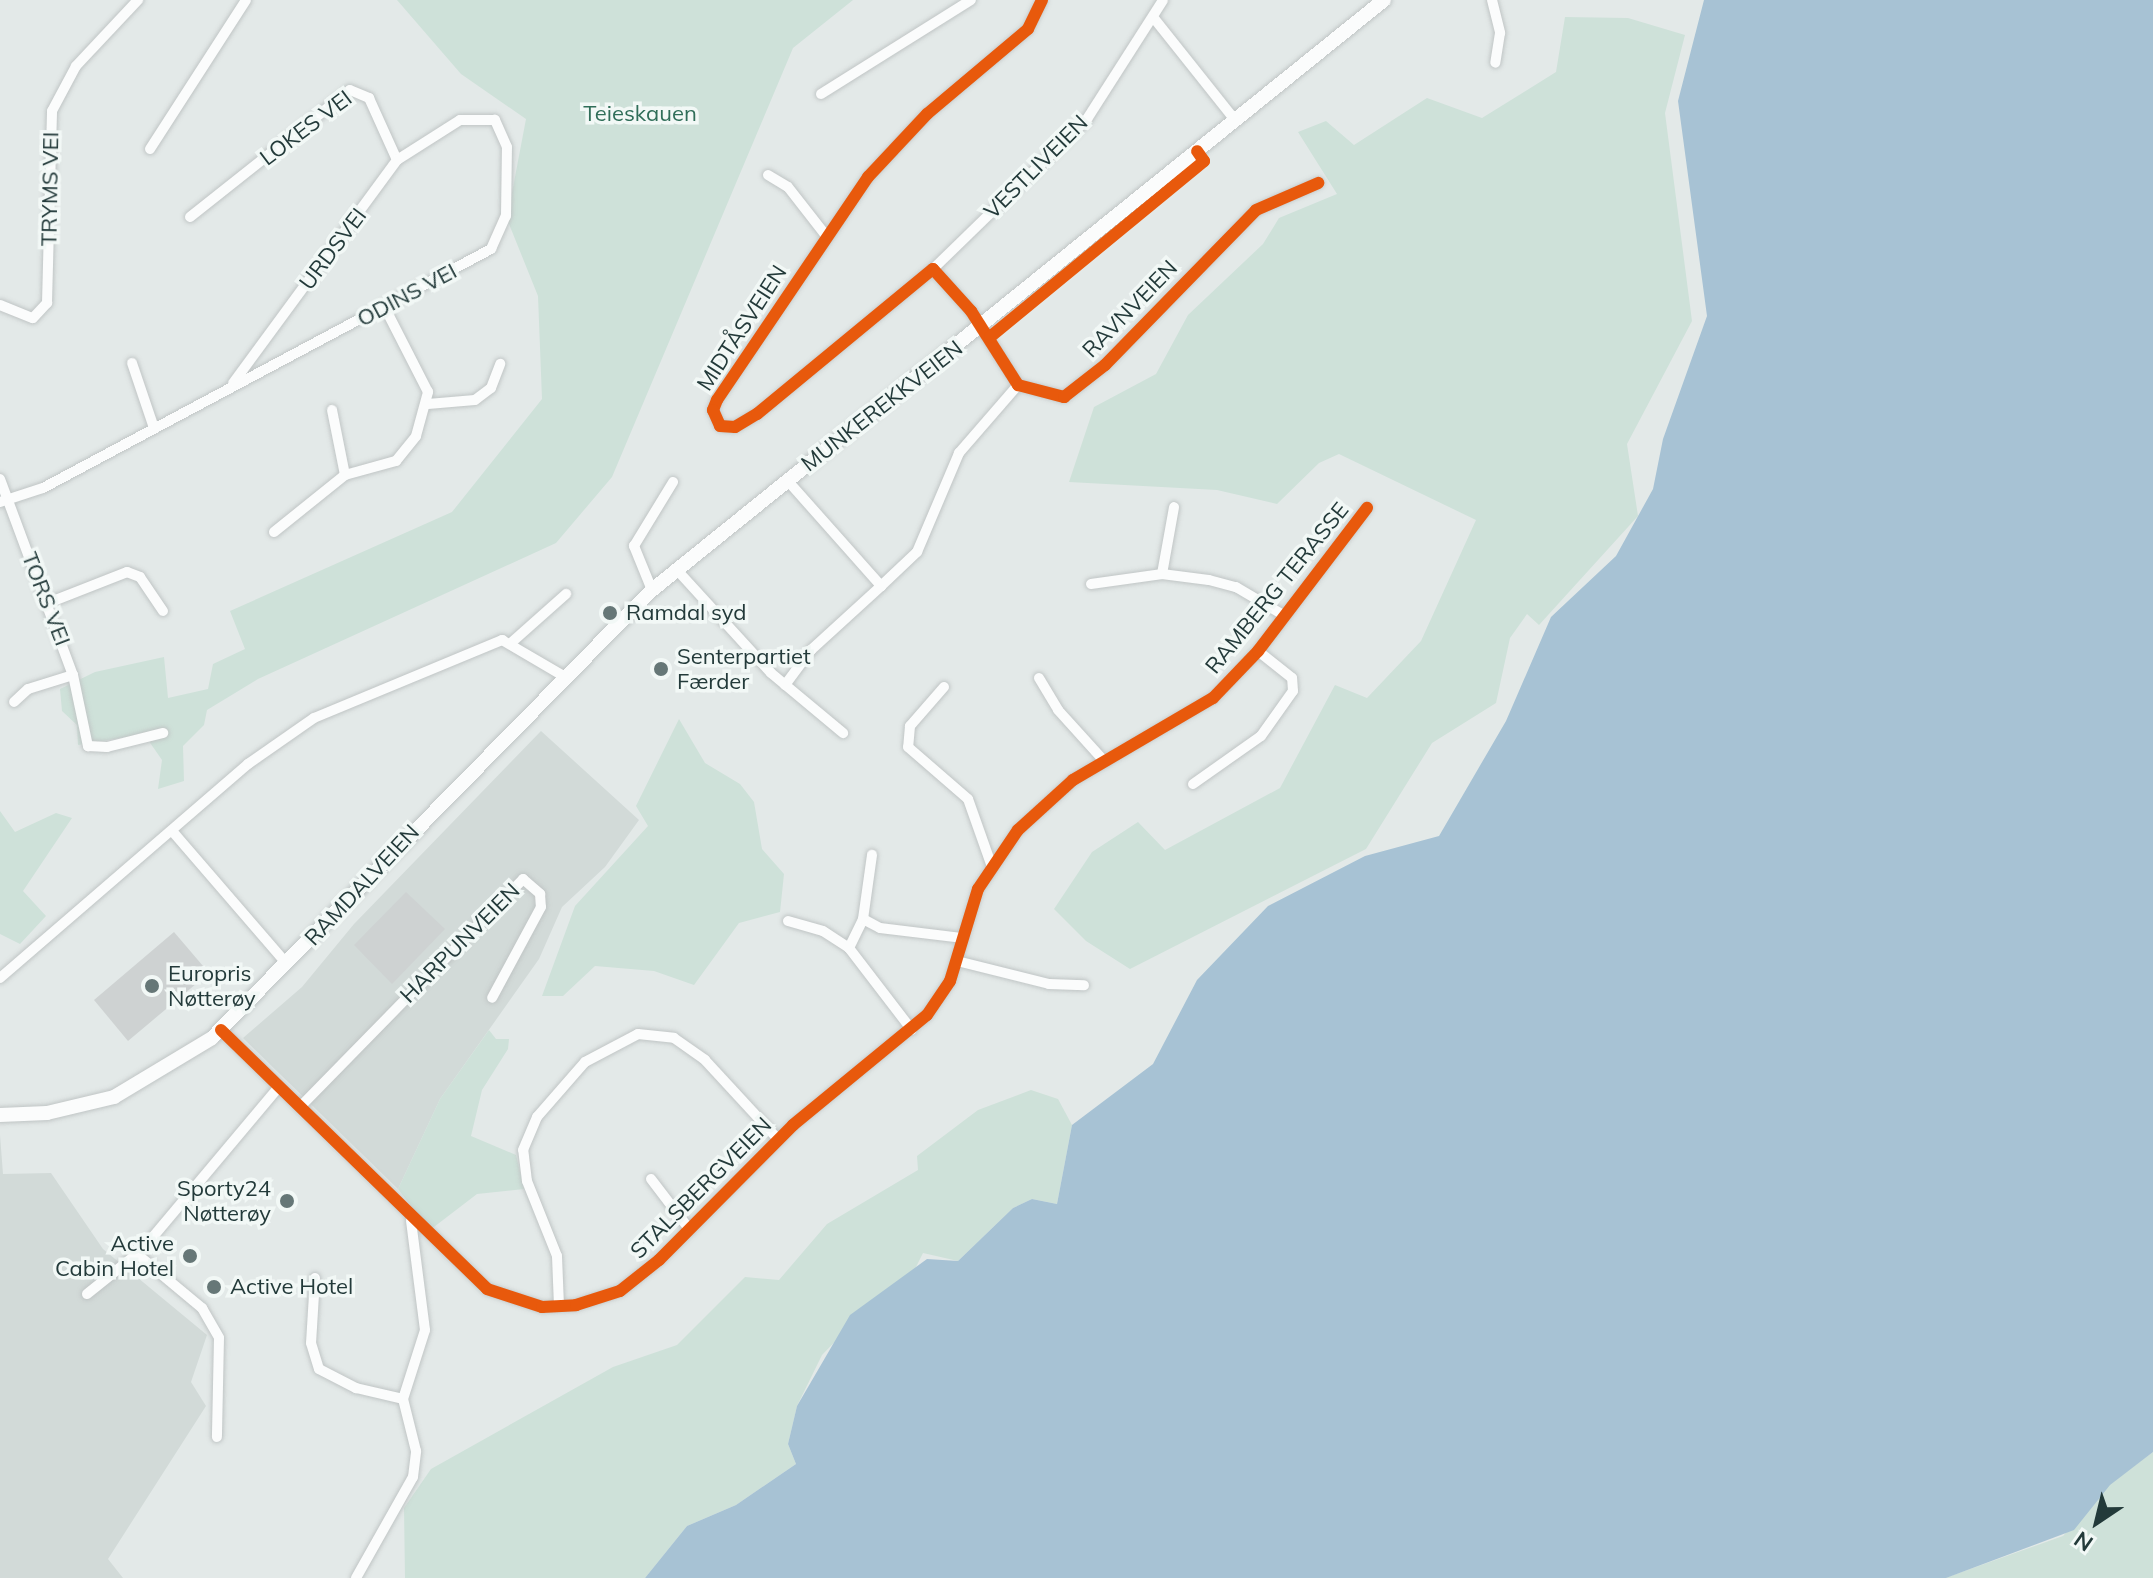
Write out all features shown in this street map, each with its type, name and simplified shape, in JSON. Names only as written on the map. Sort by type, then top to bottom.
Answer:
[{"type":"main road","name":"MUNKEREKKVEIEN","points":[[677,570],[1384,0]]},
{"type":"main road","name":"RAMDALVEIEN","points":[[0,1115],[47,1113],[114,1097],[164,1072],[221,1030],[562,675],[677,570]]},
{"type":"street","name":"TRYMS VEI","points":[[0,305],[26,318],[37,316],[47,303],[52,111],[76,66],[138,0]]},
{"type":"street","points":[[150,149],[246,0]]},
{"type":"street","points":[[821,94],[971,0]]},
{"type":"street","name":"MIDTÅSVEIEN","points":[[933,269],[757,414],[735,427],[720,426],[713,410],[717,400],[827,237],[900,139],[1028,29],[1042,0]]},
{"type":"street","name":"VESTLIVEIEN","points":[[933,269],[1078,129],[1163,0]]},
{"type":"street","points":[[1492,0],[1500,33],[1495,63]]},
{"type":"street","points":[[1153,17],[1235,120]]},
{"type":"street","name":"LOKES VEI","points":[[190,217],[350,90],[369,98],[397,160]]},
{"type":"street","name":"ODINS VEI","points":[[4,501],[43,488],[233,383],[385,308],[491,249],[505,229],[504,131],[480,117],[445,127]]},
{"type":"street","name":"URDSVEI","points":[[233,383],[397,160],[445,127]]},
{"type":"street","points":[[768,175],[788,187],[827,237]]},
{"type":"street","name":"RAVNVEIEN","points":[[1018,385],[1049,397],[1074,392],[1256,210],[1318,183]]},
{"type":"street","points":[[785,685],[811,650],[917,552],[959,453],[1018,385],[933,269]]},
{"type":"street","points":[[274,532],[345,475],[396,461],[416,436],[428,404],[423,378],[385,308]]},
{"type":"street","points":[[132,363],[154,428]]},
{"type":"street","points":[[428,404],[475,400],[491,388],[500,364]]},
{"type":"street","points":[[332,410],[345,475]]},
{"type":"street","name":"TORS VEI","points":[[0,479],[4,501],[48,603],[73,675],[88,746],[107,747],[163,733]]},
{"type":"street","points":[[787,480],[881,586]]},
{"type":"street","points":[[652,590],[634,546],[673,482]]},
{"type":"street","points":[[1162,574],[1174,507]]},
{"type":"street","name":"RAMBERG TERASSE","points":[[991,864],[1035,812],[1105,762],[1213,698],[1258,651],[1367,508]]},
{"type":"street","points":[[677,570],[785,685],[843,733]]},
{"type":"street","points":[[48,603],[127,572],[140,577],[163,611]]},
{"type":"street","name":"RAMBERG TERASSE","points":[[1091,584],[1162,574],[1236,587],[1285,616]]},
{"type":"street","points":[[511,643],[566,594]]},
{"type":"street","points":[[0,978],[173,832],[248,764],[314,718],[496,641],[511,643],[562,675]]},
{"type":"street","name":"RAMBERG TERASSE","points":[[1193,784],[1261,736],[1293,691],[1292,678],[1258,651]]},
{"type":"street","name":"TORS VEI","points":[[14,702],[28,689],[73,675]]},
{"type":"street","points":[[1039,678],[1058,710],[1105,762]]},
{"type":"street","points":[[944,687],[910,726],[908,747],[968,799],[991,864]]},
{"type":"street","points":[[173,832],[287,964]]},
{"type":"street","points":[[849,948],[863,919],[872,855]]},
{"type":"street","name":"STALSBERGVEIEN","points":[[221,1030],[410,1220],[487,1289],[524,1305],[559,1306],[620,1291],[690,1230],[778,1139],[912,1030],[942,997],[991,864]]},
{"type":"street","name":"HARPUNVEIEN","points":[[300,1107],[523,879],[540,894],[541,907],[492,998]]},
{"type":"street","points":[[863,919],[880,928],[963,938]]},
{"type":"street","points":[[788,921],[823,931],[849,948],[912,1030]]},
{"type":"street","points":[[957,961],[1049,984],[1084,985]]},
{"type":"street","points":[[559,1306],[557,1256],[527,1181],[523,1150],[537,1117],[585,1062],[638,1034],[674,1038],[705,1060],[778,1139]]},
{"type":"street","points":[[87,1294],[137,1254],[279,1087]]},
{"type":"street","name":"STALSBERGVEIEN","points":[[651,1179],[690,1230]]},
{"type":"street","points":[[356,1578],[413,1477],[416,1451],[403,1399],[425,1330],[410,1220]]},
{"type":"street","points":[[137,1254],[202,1308],[219,1338],[217,1437]]},
{"type":"street","points":[[315,1278],[311,1343],[317,1366],[356,1388],[403,1399]]},
{"type":"shaded area","points":[[541,731],[639,820],[605,867],[562,907],[539,959],[440,1099],[398,1189],[243,1038],[302,987],[354,924]]},
{"type":"shaded area","points":[[0,1135],[3,1174],[51,1173],[103,1249],[207,1335],[191,1382],[206,1406],[108,1559],[123,1578],[0,1578]]},
{"type":"green space","name":"Teieskauen","points":[[397,0],[853,0],[793,48],[612,477],[556,543],[258,679],[207,710],[204,725],[183,746],[184,781],[158,789],[162,760],[144,734],[78,745],[77,725],[62,711],[60,689],[95,672],[164,657],[168,698],[208,689],[213,664],[245,649],[230,611],[452,512],[542,399],[538,296],[507,219],[526,119],[461,74]]},
{"type":"green space","points":[[1565,17],[1628,18],[1685,35],[1665,113],[1692,321],[1627,444],[1638,516],[1539,625],[1527,614],[1510,638],[1496,703],[1432,743],[1366,849],[1130,969],[1086,941],[1054,909],[1092,852],[1138,822],[1165,850],[1280,788],[1335,685],[1367,698],[1421,641],[1476,520],[1339,454],[1319,463],[1277,504],[1217,490],[1069,482],[1094,407],[1156,374],[1188,315],[1263,244],[1279,218],[1337,194],[1298,132],[1326,121],[1354,145],[1427,98],[1482,118],[1556,72]]},
{"type":"green space","points":[[679,719],[705,763],[740,784],[754,802],[762,849],[784,874],[780,912],[739,923],[694,985],[654,971],[595,966],[563,996],[542,996],[575,906],[648,826],[636,806]]},
{"type":"green space","points":[[0,811],[15,832],[56,813],[72,818],[23,891],[46,916],[20,944],[0,934]]},
{"type":"green space","points":[[489,1030],[496,1039],[509,1039],[508,1049],[482,1090],[471,1136],[516,1155],[524,1189],[477,1194],[430,1230],[398,1189],[440,1099]]},
{"type":"green space","points":[[1031,1090],[1058,1099],[1072,1125],[1057,1204],[1032,1199],[1013,1208],[958,1261],[923,1253],[914,1271],[880,1295],[822,1355],[797,1406],[788,1444],[796,1464],[736,1505],[687,1526],[645,1578],[405,1578],[404,1508],[431,1469],[613,1367],[677,1345],[745,1277],[779,1280],[827,1224],[918,1170],[917,1156],[978,1110]]},
{"type":"green space","points":[[2153,1452],[2153,1578],[1945,1578],[2063,1536],[2110,1484]]},
{"type":"water","points":[[1704,0],[2153,0],[2153,1452],[2110,1485],[2074,1530],[1946,1578],[645,1578],[687,1526],[736,1505],[796,1464],[788,1444],[797,1406],[850,1315],[927,1259],[958,1261],[1013,1208],[1032,1199],[1057,1204],[1072,1125],[1153,1064],[1197,980],[1268,906],[1365,856],[1439,836],[1506,721],[1551,617],[1616,556],[1653,489],[1663,439],[1707,316],[1678,101]]},
{"type":"building","points":[[406,892],[445,929],[392,984],[354,945]]},
{"type":"building","name":"Europris Nøtterøy","points":[[174,932],[209,973],[128,1041],[94,1000]]},
{"type":"cycle path","points":[[1042,0],[1028,29],[927,114],[868,177],[717,400],[713,410],[720,426],[735,427],[757,414],[933,269],[971,311],[1018,385],[1064,397],[1105,365],[1256,210],[1318,183]]},
{"type":"cycle path","points":[[990,337],[1204,161],[1197,151]]},
{"type":"cycle path","points":[[221,1030],[487,1289],[542,1307],[576,1305],[620,1291],[659,1260],[793,1125],[927,1015],[950,981],[978,889],[1018,830],[1073,780],[1213,698],[1258,651],[1367,508]]},
{"type":"place","name":"Ramdal syd","points":[[610,613]]},
{"type":"place","name":"Senterpartiet Færder","points":[[661,669]]},
{"type":"place","name":"Europris Nøtterøy","points":[[152,986]]},
{"type":"place","name":"Sporty24 Nøtterøy","points":[[287,1201]]},
{"type":"place","name":"Active Cabin Hotel","points":[[190,1256]]},
{"type":"place","name":"Active Hotel","points":[[214,1287]]}]
